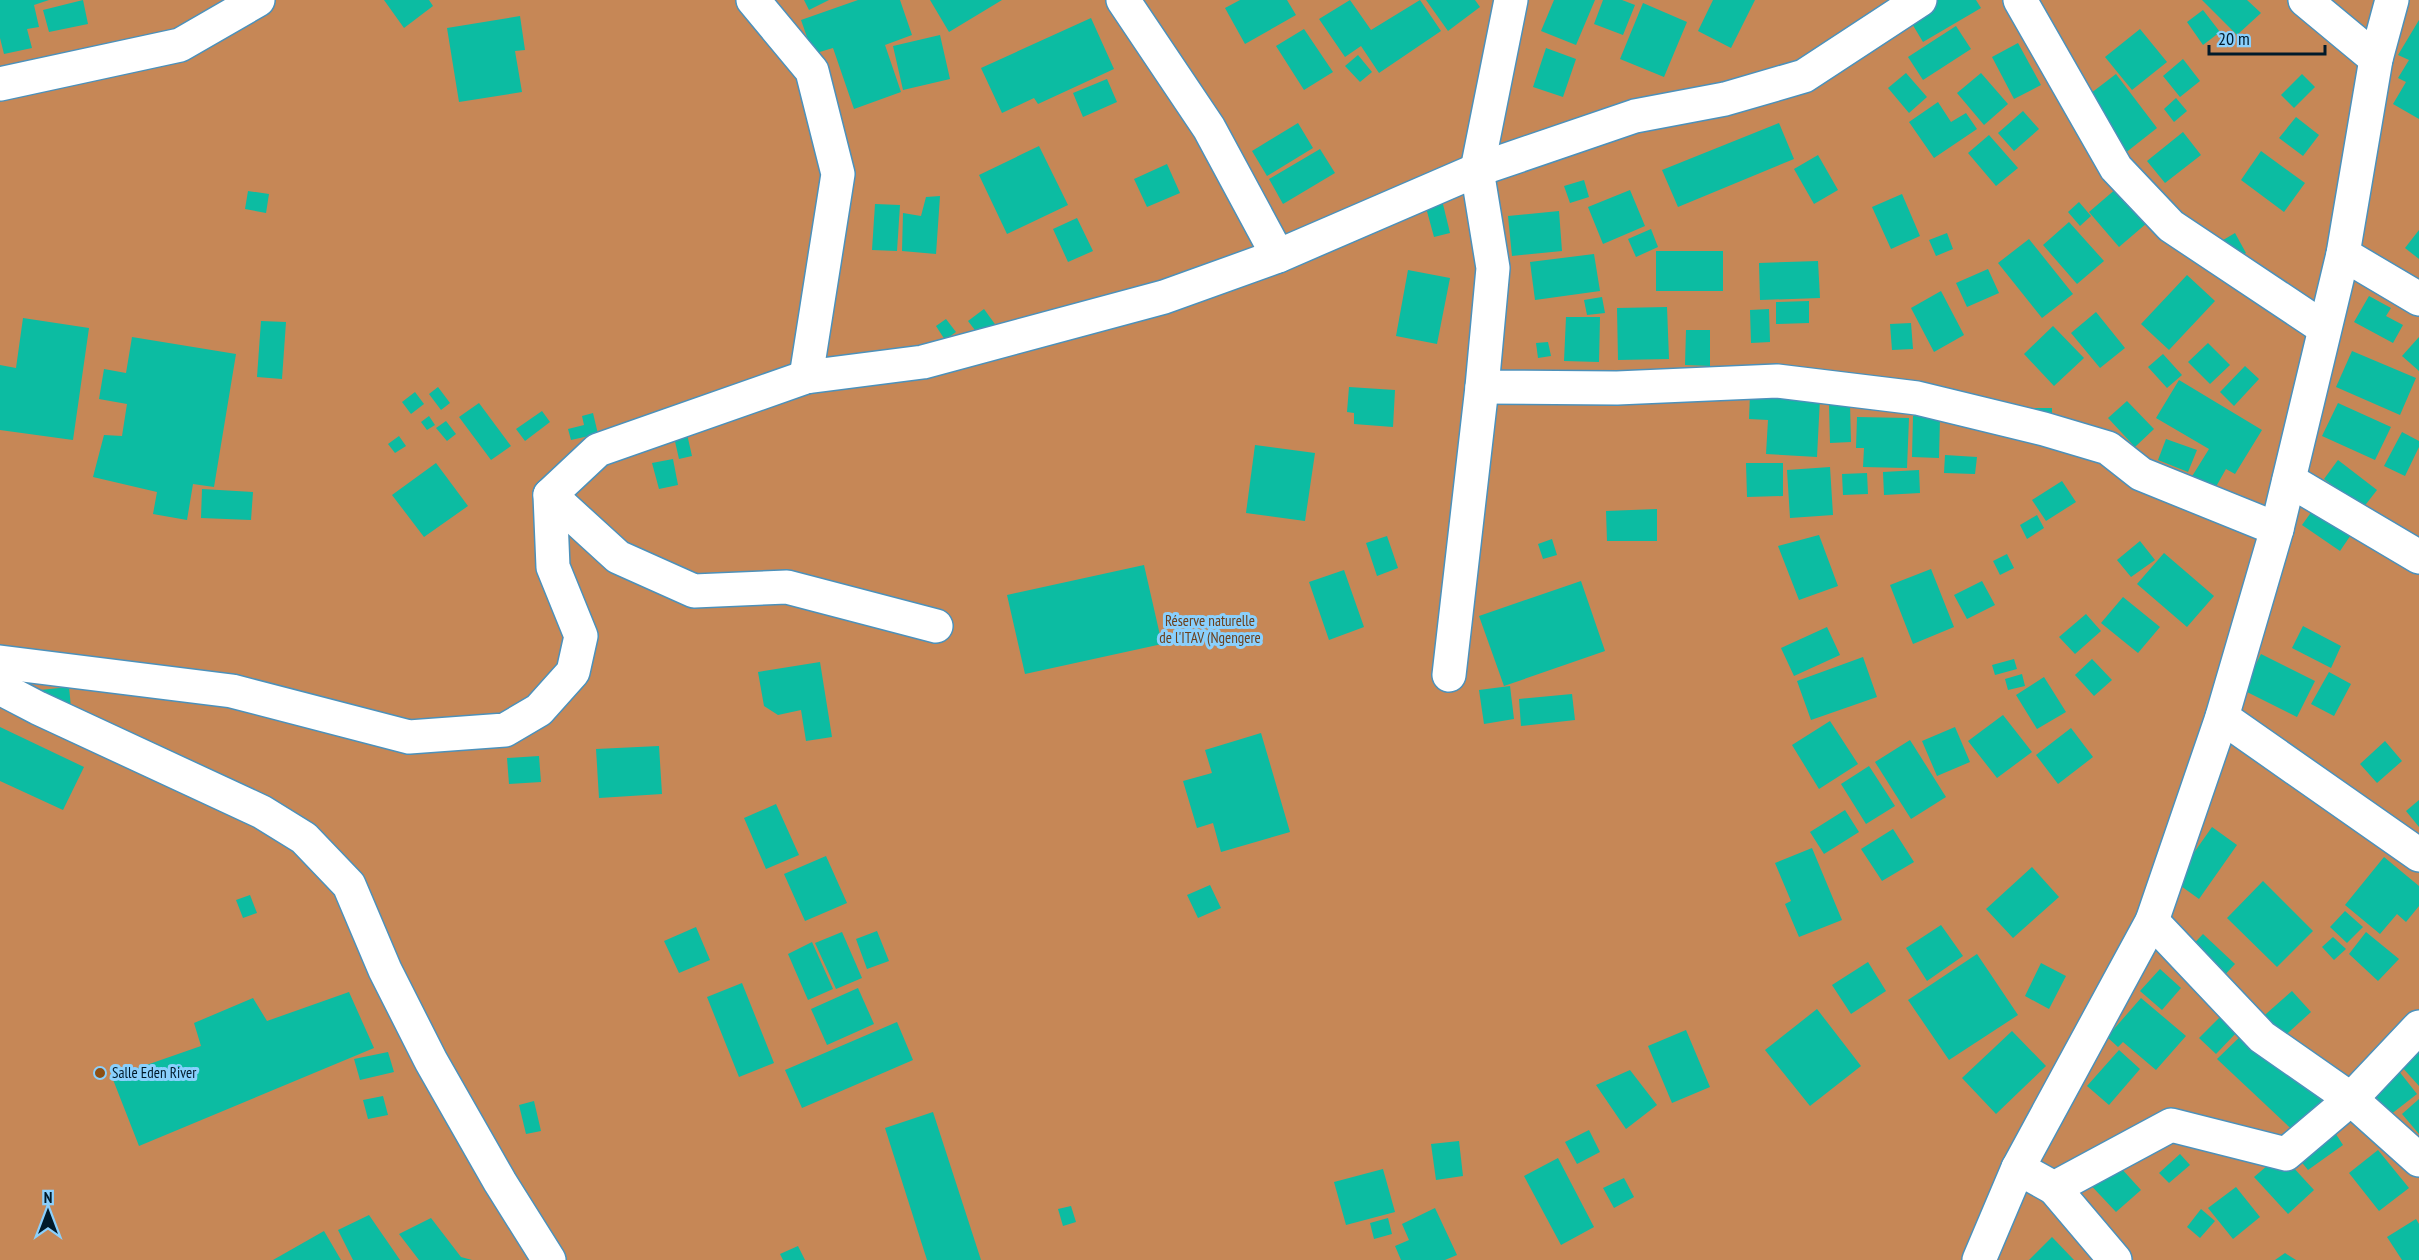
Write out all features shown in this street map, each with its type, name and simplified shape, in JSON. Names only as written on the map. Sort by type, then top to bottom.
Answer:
[{"type":"street","points":[[0,84],[180,45],[258,0]]},
{"type":"street","points":[[753,0],[812,71],[838,174],[806,377]]},
{"type":"street","points":[[1123,0],[1209,128],[1278,256]]},
{"type":"street","points":[[2020,0],[2116,168],[2171,226],[2324,328]]},
{"type":"street","points":[[2305,0],[2376,59]]},
{"type":"street","points":[[1979,1260],[2018,1167],[2152,921],[2222,717],[2277,529],[2343,254],[2376,59],[2392,0]]},
{"type":"street","points":[[2412,0],[2419,4]]},
{"type":"street","points":[[1449,675],[1482,387],[1493,268],[1477,170],[1505,6]]},
{"type":"street","points":[[0,662],[232,691],[409,737],[505,730],[539,710],[573,672],[581,636],[553,567],[550,495],[598,450],[806,377],[923,362],[1164,297],[1278,256],[1477,170],[1635,116],[1725,99],[1804,76],[1898,6]]},
{"type":"street","points":[[2343,254],[2419,299]]},
{"type":"street","points":[[1482,387],[1617,388],[1777,381],[1917,398],[2044,429],[2108,448],[2141,474],[2277,529]]},
{"type":"street","points":[[2289,480],[2419,557]]},
{"type":"street","points":[[550,495],[618,557],[694,591],[787,587],[936,626]]},
{"type":"street","points":[[0,688],[38,708],[262,812],[304,838],[349,885],[385,970],[431,1061],[500,1182],[549,1260]]},
{"type":"street","points":[[2222,717],[2419,855]]},
{"type":"street","points":[[2152,921],[2262,1037],[2351,1099],[2419,1160]]},
{"type":"street","points":[[2054,1188],[2171,1125],[2286,1154],[2351,1099],[2419,1028]]},
{"type":"street","points":[[2018,1167],[2054,1188],[2115,1260]]},
{"type":"green space","name":"Réserve naturelle de l'ITAV (Ngengere","points":[[0,0],[2419,0],[2419,1260],[0,1260]]},
{"type":"building","points":[[0,0],[49,0],[34,5],[39,27],[27,29],[32,48],[4,54],[0,38]]},
{"type":"building","points":[[83,0],[88,24],[49,32],[43,10]]},
{"type":"building","points":[[384,0],[429,0],[433,6],[404,28]]},
{"type":"building","points":[[804,0],[829,0],[809,10]]},
{"type":"building","points":[[858,0],[900,0],[912,35],[885,45],[901,92],[854,109],[833,48],[813,54],[801,20]]},
{"type":"building","points":[[930,0],[1002,0],[949,32]]},
{"type":"building","points":[[1240,0],[1287,0],[1296,15],[1245,44],[1225,8]]},
{"type":"building","points":[[1350,0],[1371,30],[1420,0],[1441,31],[1379,73],[1361,46],[1345,57],[1319,19]]},
{"type":"building","points":[[1426,0],[1475,0],[1480,7],[1448,31]]},
{"type":"building","points":[[1554,0],[1595,0],[1576,45],[1541,31]]},
{"type":"building","points":[[1603,0],[1622,0],[1635,5],[1623,35],[1594,24]]},
{"type":"building","points":[[1713,0],[1755,0],[1731,48],[1698,31]]},
{"type":"building","points":[[1926,0],[1976,0],[1981,8],[1923,42],[1905,12]]},
{"type":"building","points":[[2202,0],[2247,0],[2261,13],[2237,35]]},
{"type":"building","points":[[1643,3],[1687,22],[1664,77],[1620,59]]},
{"type":"building","points":[[2203,10],[2220,32],[2203,45],[2187,22]]},
{"type":"building","points":[[520,16],[525,50],[515,51],[522,92],[459,102],[447,28]]},
{"type":"building","points":[[1091,18],[1114,69],[1038,104],[1034,98],[1002,113],[981,68]]},
{"type":"building","points":[[2419,20],[2419,119],[2393,104],[2406,82],[2398,78],[2409,60],[2398,55]]},
{"type":"building","points":[[1956,26],[1971,49],[1923,80],[1908,57]]},
{"type":"building","points":[[1304,29],[1333,72],[1304,90],[1276,46]]},
{"type":"building","points":[[2140,29],[2167,62],[2132,90],[2105,57]]},
{"type":"building","points":[[940,35],[950,79],[903,90],[893,46]]},
{"type":"building","points":[[2018,43],[2041,85],[2014,99],[1992,57]]},
{"type":"building","points":[[1546,48],[1576,59],[1563,97],[1533,87]]},
{"type":"building","points":[[1358,55],[1372,72],[1360,82],[1345,66]]},
{"type":"building","points":[[2183,59],[2200,81],[2180,97],[2163,76]]},
{"type":"building","points":[[1906,73],[1927,97],[1909,113],[1888,88]]},
{"type":"building","points":[[1981,73],[2008,104],[1984,125],[1957,93]]},
{"type":"building","points":[[2116,74],[2157,128],[2124,154],[2082,100]]},
{"type":"building","points":[[2302,74],[2315,87],[2294,108],[2281,95]]},
{"type":"building","points":[[1107,79],[1117,102],[1083,117],[1073,93]]},
{"type":"building","points":[[2176,98],[2187,111],[2174,122],[2164,109]]},
{"type":"building","points":[[1938,102],[1951,122],[1966,113],[1977,129],[1934,158],[1909,122]]},
{"type":"building","points":[[2023,111],[2039,129],[2014,151],[1998,133]]},
{"type":"building","points":[[2296,117],[2319,135],[2303,156],[2279,138]]},
{"type":"building","points":[[1298,123],[1313,148],[1267,176],[1252,151]]},
{"type":"building","points":[[1779,123],[1794,159],[1678,207],[1662,170]]},
{"type":"building","points":[[2183,132],[2201,155],[2165,183],[2147,161]]},
{"type":"building","points":[[1989,135],[2018,168],[1996,186],[1968,153]]},
{"type":"building","points":[[1039,146],[1068,205],[1007,234],[979,175]]},
{"type":"building","points":[[1320,149],[1335,173],[1283,204],[1269,179]]},
{"type":"building","points":[[2261,151],[2305,183],[2284,212],[2241,180]]},
{"type":"building","points":[[1818,155],[1838,190],[1814,204],[1794,169]]},
{"type":"building","points":[[1167,164],[1180,193],[1147,207],[1134,179]]},
{"type":"building","points":[[1584,180],[1589,197],[1570,203],[1564,186]]},
{"type":"building","points":[[2117,188],[2147,223],[2119,247],[2089,212]]},
{"type":"building","points":[[1630,190],[1645,226],[1603,244],[1588,207]]},
{"type":"building","points":[[248,191],[269,194],[266,213],[245,209]]},
{"type":"building","points":[[1902,194],[1920,236],[1891,249],[1872,207]]},
{"type":"building","points":[[940,196],[936,254],[902,251],[903,213],[921,216],[926,197]]},
{"type":"building","points":[[1442,200],[1450,233],[1434,237],[1425,204]]},
{"type":"building","points":[[2079,202],[2091,216],[2080,226],[2068,212]]},
{"type":"building","points":[[875,204],[900,205],[897,251],[872,250]]},
{"type":"building","points":[[1559,211],[1562,251],[1512,256],[1508,216]]},
{"type":"building","points":[[1077,218],[1093,251],[1068,262],[1053,229]]},
{"type":"building","points":[[2069,222],[2104,261],[2077,284],[2043,245]]},
{"type":"building","points":[[1651,229],[1658,247],[1636,257],[1628,239]]},
{"type":"building","points":[[2419,230],[2419,259],[2405,248]]},
{"type":"building","points":[[1947,233],[1953,249],[1936,256],[1929,240]]},
{"type":"building","points":[[2235,233],[2246,253],[2224,265],[2213,246]]},
{"type":"building","points":[[2029,239],[2073,294],[2042,318],[1998,263]]},
{"type":"building","points":[[1656,251],[1723,251],[1723,291],[1656,291]]},
{"type":"building","points":[[1594,254],[1600,291],[1535,300],[1530,262]]},
{"type":"building","points":[[1818,261],[1820,298],[1760,300],[1759,263]]},
{"type":"building","points":[[1988,269],[1999,293],[1967,307],[1956,283]]},
{"type":"building","points":[[1408,270],[1450,278],[1437,344],[1396,336]]},
{"type":"building","points":[[2187,275],[2215,301],[2169,350],[2141,324]]},
{"type":"building","points":[[1941,291],[1964,335],[1934,352],[1911,308]]},
{"type":"building","points":[[2369,296],[2391,308],[2386,316],[2403,325],[2393,343],[2354,322]]},
{"type":"building","points":[[1602,297],[1605,313],[1587,315],[1584,300]]},
{"type":"building","points":[[1809,301],[1809,323],[1776,324],[1776,302]]},
{"type":"building","points":[[1667,307],[1669,359],[1618,360],[1617,308]]},
{"type":"building","points":[[984,309],[997,327],[981,338],[968,321]]},
{"type":"building","points":[[1769,309],[1770,342],[1751,343],[1750,310]]},
{"type":"building","points":[[2096,312],[2125,348],[2100,368],[2071,333]]},
{"type":"building","points":[[1566,317],[1600,317],[1599,362],[1564,361]]},
{"type":"building","points":[[23,318],[89,328],[73,440],[0,430],[0,365],[16,368]]},
{"type":"building","points":[[946,319],[956,332],[945,340],[936,326]]},
{"type":"building","points":[[261,321],[286,322],[282,379],[257,377]]},
{"type":"building","points":[[1911,323],[1913,349],[1892,350],[1890,324]]},
{"type":"building","points":[[2053,326],[2084,358],[2054,386],[2024,354]]},
{"type":"building","points":[[1686,330],[1710,330],[1710,366],[1685,365]]},
{"type":"building","points":[[132,337],[236,354],[214,487],[193,484],[187,520],[153,514],[157,492],[93,477],[104,435],[122,436],[127,404],[99,399],[104,369],[126,373]]},
{"type":"building","points":[[2419,337],[2419,371],[2402,356]]},
{"type":"building","points":[[1548,342],[1551,356],[1538,358],[1536,343]]},
{"type":"building","points":[[2208,343],[2230,365],[2210,384],[2188,362]]},
{"type":"building","points":[[2352,351],[2416,378],[2400,415],[2336,387]]},
{"type":"building","points":[[2163,354],[2182,375],[2167,388],[2148,367]]},
{"type":"building","points":[[2245,366],[2259,379],[2234,406],[2220,392]]},
{"type":"building","points":[[2179,380],[2262,430],[2235,474],[2226,469],[2213,492],[2191,478],[2209,449],[2156,418]]},
{"type":"building","points":[[438,387],[450,403],[441,410],[429,394]]},
{"type":"building","points":[[1349,387],[1395,390],[1393,427],[1354,424],[1354,413],[1347,412]]},
{"type":"building","points":[[415,392],[424,404],[411,414],[402,402]]},
{"type":"building","points":[[1750,394],[1820,398],[1817,457],[1766,454],[1768,420],[1749,419]]},
{"type":"building","points":[[2127,401],[2154,429],[2135,447],[2108,418]]},
{"type":"building","points":[[479,403],[511,446],[491,460],[459,417]]},
{"type":"building","points":[[1850,403],[1851,442],[1830,443],[1829,404]]},
{"type":"building","points":[[2338,403],[2391,427],[2375,460],[2322,436]]},
{"type":"building","points":[[2031,408],[2052,408],[2052,422],[2032,422]]},
{"type":"building","points":[[542,411],[550,422],[525,441],[516,429]]},
{"type":"building","points":[[593,413],[598,434],[571,440],[568,429],[584,425],[582,416]]},
{"type":"building","points":[[429,416],[435,425],[427,430],[421,422]]},
{"type":"building","points":[[1913,416],[1940,417],[1939,458],[1912,457]]},
{"type":"building","points":[[1857,417],[1909,418],[1907,468],[1863,467],[1864,448],[1856,448]]},
{"type":"building","points":[[446,421],[456,434],[447,441],[436,428]]},
{"type":"building","points":[[2402,432],[2419,441],[2419,447],[2405,476],[2384,466]]},
{"type":"building","points":[[687,434],[692,456],[679,459],[674,437]]},
{"type":"building","points":[[399,436],[406,446],[395,453],[388,444]]},
{"type":"building","points":[[2166,439],[2197,450],[2188,472],[2158,460]]},
{"type":"building","points":[[1255,445],[1315,453],[1305,521],[1246,513]]},
{"type":"building","points":[[1945,455],[1977,457],[1975,474],[1944,473]]},
{"type":"building","points":[[673,459],[678,485],[659,489],[652,463]]},
{"type":"building","points":[[2338,460],[2377,490],[2363,508],[2324,479]]},
{"type":"building","points":[[436,463],[468,506],[424,537],[392,495]]},
{"type":"building","points":[[1746,463],[1783,463],[1783,496],[1747,497]]},
{"type":"building","points":[[1830,467],[1833,515],[1790,518],[1787,470]]},
{"type":"building","points":[[1919,470],[1920,493],[1884,495],[1883,472]]},
{"type":"building","points":[[1867,473],[1868,494],[1843,495],[1842,474]]},
{"type":"building","points":[[2062,481],[2076,502],[2046,521],[2032,500]]},
{"type":"building","points":[[202,489],[253,492],[251,520],[201,518]]},
{"type":"building","points":[[2322,497],[2359,523],[2340,551],[2302,525]]},
{"type":"building","points":[[1657,509],[1657,541],[1607,541],[1606,511]]},
{"type":"building","points":[[2037,515],[2044,528],[2027,539],[2020,525]]},
{"type":"building","points":[[1819,535],[1838,586],[1799,600],[1778,546]]},
{"type":"building","points":[[1387,536],[1398,568],[1377,576],[1366,543]]},
{"type":"building","points":[[1552,539],[1557,555],[1543,559],[1538,544]]},
{"type":"building","points":[[2140,541],[2155,560],[2131,577],[2117,560]]},
{"type":"building","points":[[2164,553],[2214,596],[2187,627],[2137,584]]},
{"type":"building","points":[[2007,554],[2014,568],[2000,575],[1993,561]]},
{"type":"building","points":[[1144,565],[1162,644],[1025,674],[1007,595]]},
{"type":"building","points":[[1931,569],[1954,627],[1913,644],[1890,585]]},
{"type":"building","points":[[1344,570],[1364,627],[1329,640],[1309,582]]},
{"type":"building","points":[[1581,581],[1605,651],[1504,686],[1479,616]]},
{"type":"building","points":[[1982,581],[1995,605],[1967,619],[1954,595]]},
{"type":"building","points":[[2123,597],[2160,627],[2138,653],[2101,623]]},
{"type":"building","points":[[2086,614],[2101,631],[2075,654],[2059,637]]},
{"type":"building","points":[[2303,626],[2341,646],[2331,668],[2292,648]]},
{"type":"building","points":[[1827,627],[1840,655],[1794,676],[1781,648]]},
{"type":"building","points":[[2261,654],[2315,681],[2297,717],[2243,690]]},
{"type":"building","points":[[1863,657],[1877,697],[1811,720],[1797,681]]},
{"type":"building","points":[[2014,659],[2017,669],[1995,675],[1992,665]]},
{"type":"building","points":[[2092,659],[2112,680],[2094,696],[2075,675]]},
{"type":"building","points":[[820,662],[832,737],[806,741],[801,710],[778,715],[764,706],[758,672]]},
{"type":"building","points":[[2329,672],[2351,684],[2334,716],[2311,704]]},
{"type":"building","points":[[2022,674],[2025,686],[2008,690],[2005,679]]},
{"type":"building","points":[[2044,677],[2066,712],[2037,729],[2016,695]]},
{"type":"building","points":[[1510,686],[1514,719],[1484,724],[1479,690]]},
{"type":"building","points":[[69,687],[71,707],[42,710],[40,690]]},
{"type":"building","points":[[1572,694],[1575,720],[1521,726],[1519,699]]},
{"type":"building","points":[[2003,715],[2032,752],[1997,778],[1968,741]]},
{"type":"building","points":[[1830,721],[1858,764],[1819,789],[1792,745]]},
{"type":"building","points":[[0,727],[84,767],[63,810],[0,781]]},
{"type":"building","points":[[1955,727],[1970,762],[1937,776],[1922,741]]},
{"type":"building","points":[[2071,728],[2093,757],[2058,784],[2036,755]]},
{"type":"building","points":[[1261,733],[1290,832],[1221,852],[1213,823],[1197,828],[1183,781],[1212,773],[1205,750]]},
{"type":"building","points":[[1910,740],[1946,797],[1911,819],[1875,762]]},
{"type":"building","points":[[2385,741],[2402,761],[2377,783],[2360,764]]},
{"type":"building","points":[[659,746],[662,794],[599,798],[596,749]]},
{"type":"building","points":[[539,756],[541,782],[509,784],[507,758]]},
{"type":"building","points":[[1869,766],[1895,806],[1866,824],[1841,784]]},
{"type":"building","points":[[2419,800],[2419,827],[2406,811]]},
{"type":"building","points":[[776,804],[799,855],[766,869],[744,818]]},
{"type":"building","points":[[1845,810],[1859,832],[1824,854],[1810,832]]},
{"type":"building","points":[[2212,827],[2237,845],[2199,899],[2174,881]]},
{"type":"building","points":[[1893,829],[1914,862],[1882,881],[1861,849]]},
{"type":"building","points":[[1812,848],[1842,920],[1799,937],[1785,904],[1791,901],[1775,863]]},
{"type":"building","points":[[826,856],[847,903],[805,921],[784,874]]},
{"type":"building","points":[[2384,857],[2419,886],[2419,906],[2406,922],[2397,914],[2380,934],[2345,905]]},
{"type":"building","points":[[2032,867],[2059,897],[2013,938],[1986,909]]},
{"type":"building","points":[[2263,881],[2313,931],[2277,967],[2227,918]]},
{"type":"building","points":[[1210,885],[1221,908],[1198,918],[1187,895]]},
{"type":"building","points":[[250,895],[257,913],[243,918],[236,900]]},
{"type":"building","points":[[2345,911],[2363,927],[2347,943],[2330,927]]},
{"type":"building","points":[[1941,925],[1963,956],[1927,981],[1906,948]]},
{"type":"building","points":[[696,927],[710,960],[679,973],[664,941]]},
{"type":"building","points":[[877,931],[889,961],[867,969],[856,939]]},
{"type":"building","points":[[842,932],[862,978],[836,989],[815,943]]},
{"type":"building","points":[[2366,932],[2399,959],[2378,981],[2349,954]]},
{"type":"building","points":[[2203,934],[2235,964],[2219,981],[2187,951]]},
{"type":"building","points":[[2333,937],[2346,949],[2334,960],[2322,947]]},
{"type":"building","points":[[812,942],[833,989],[808,1000],[788,954]]},
{"type":"building","points":[[1977,954],[2018,1015],[1949,1060],[1908,1000]]},
{"type":"building","points":[[1868,962],[1886,991],[1851,1014],[1832,985]]},
{"type":"building","points":[[2041,963],[2066,976],[2049,1009],[2025,996]]},
{"type":"building","points":[[2160,969],[2181,988],[2162,1010],[2140,991]]},
{"type":"building","points":[[742,983],[774,1063],[739,1077],[707,997]]},
{"type":"building","points":[[858,988],[874,1024],[827,1045],[811,1009]]},
{"type":"building","points":[[2292,991],[2311,1012],[2278,1042],[2258,1021]]},
{"type":"building","points":[[349,992],[374,1048],[139,1146],[112,1077],[201,1046],[194,1023],[253,998],[267,1021]]},
{"type":"building","points":[[2141,998],[2186,1036],[2156,1070],[2123,1042],[2118,1047],[2107,1037]]},
{"type":"building","points":[[1817,1009],[1861,1066],[1810,1106],[1765,1050]]},
{"type":"building","points":[[2222,1015],[2238,1031],[2216,1054],[2199,1038]]},
{"type":"building","points":[[897,1022],[913,1060],[802,1108],[785,1070]]},
{"type":"building","points":[[1686,1030],[1710,1087],[1672,1103],[1648,1046]]},
{"type":"building","points":[[2247,1030],[2329,1108],[2301,1138],[2217,1059]]},
{"type":"building","points":[[2012,1031],[2046,1066],[1996,1114],[1962,1078]]},
{"type":"building","points":[[2419,1049],[2419,1086],[2401,1066]]},
{"type":"building","points":[[2119,1050],[2140,1069],[2109,1105],[2087,1086]]},
{"type":"building","points":[[388,1052],[394,1072],[360,1080],[354,1059]]},
{"type":"building","points":[[2391,1061],[2417,1094],[2390,1115],[2364,1081]]},
{"type":"building","points":[[1630,1070],[1657,1105],[1626,1129],[1596,1085]]},
{"type":"building","points":[[383,1096],[388,1115],[368,1119],[363,1100]]},
{"type":"building","points":[[2419,1099],[2419,1134],[2402,1114]]},
{"type":"building","points":[[534,1101],[541,1131],[526,1134],[519,1105]]},
{"type":"building","points":[[933,1112],[981,1260],[927,1260],[885,1128]]},
{"type":"building","points":[[2332,1128],[2343,1145],[2308,1170],[2295,1154]]},
{"type":"building","points":[[1589,1130],[1600,1152],[1577,1164],[1565,1142]]},
{"type":"building","points":[[1459,1141],[1463,1176],[1436,1180],[1431,1144]]},
{"type":"building","points":[[2378,1150],[2409,1188],[2379,1211],[2349,1173]]},
{"type":"building","points":[[2180,1154],[2190,1165],[2169,1183],[2159,1173]]},
{"type":"building","points":[[2281,1154],[2314,1190],[2288,1214],[2254,1177]]},
{"type":"building","points":[[2110,1156],[2141,1190],[2116,1212],[2085,1179]]},
{"type":"building","points":[[1558,1158],[1594,1227],[1561,1245],[1524,1176]]},
{"type":"building","points":[[1383,1169],[1395,1212],[1346,1225],[1334,1182]]},
{"type":"building","points":[[1624,1178],[1634,1197],[1614,1208],[1603,1188]]},
{"type":"building","points":[[2236,1187],[2260,1217],[2233,1239],[2208,1208]]},
{"type":"building","points":[[1071,1206],[1076,1222],[1063,1226],[1058,1209]]},
{"type":"building","points":[[1435,1208],[1457,1255],[1445,1260],[1401,1260],[1395,1246],[1409,1240],[1402,1224]]},
{"type":"building","points":[[2201,1209],[2215,1221],[2200,1238],[2187,1227]]},
{"type":"building","points":[[369,1215],[400,1260],[353,1260],[338,1230]]},
{"type":"building","points":[[431,1218],[461,1257],[472,1260],[419,1260],[399,1234]]},
{"type":"building","points":[[1388,1218],[1392,1234],[1374,1239],[1370,1223]]},
{"type":"building","points":[[2416,1219],[2419,1224],[2419,1260],[2402,1260],[2387,1237]]},
{"type":"building","points":[[324,1231],[341,1260],[273,1260]]},
{"type":"building","points":[[2052,1237],[2074,1260],[2029,1260]]},
{"type":"building","points":[[798,1246],[805,1260],[783,1260],[780,1254]]},
{"type":"building","points":[[2285,1253],[2296,1260],[2275,1260]]},
{"type":"place","name":"Salle Eden River","points":[[100,1073]]}]
